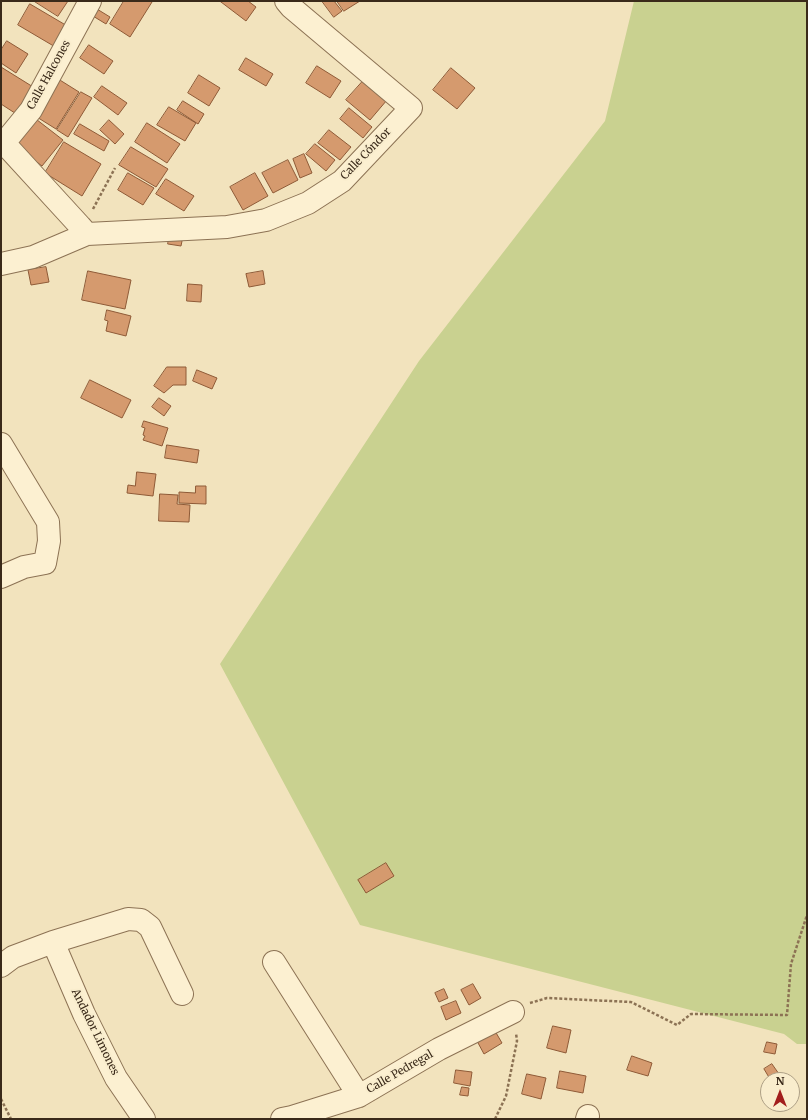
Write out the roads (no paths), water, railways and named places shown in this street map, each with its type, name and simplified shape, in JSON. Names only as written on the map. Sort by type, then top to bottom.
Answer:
[{"type":"street","name":"Calle Halcones","points":[[84,230],[4,143],[31,110],[90,1]]},
{"type":"street","name":"Calle Cóndor","points":[[84,230],[227,227],[266,220],[308,203],[342,181],[411,108],[291,7],[286,1]]},
{"type":"street","points":[[1,264],[34,257],[84,230]]},
{"type":"street","points":[[1,444],[48,522],[49,541],[45,563],[24,567],[1,577]]},
{"type":"street","points":[[1,966],[13,957],[53,942],[128,918],[141,920],[150,927],[182,994]]},
{"type":"street","name":"Andador Limones","points":[[53,942],[84,1014],[116,1078],[144,1119]]},
{"type":"street","points":[[274,962],[359,1096]]},
{"type":"street","name":"Calle Pedregal","points":[[282,1119],[359,1096],[439,1049],[513,1012]]}]
